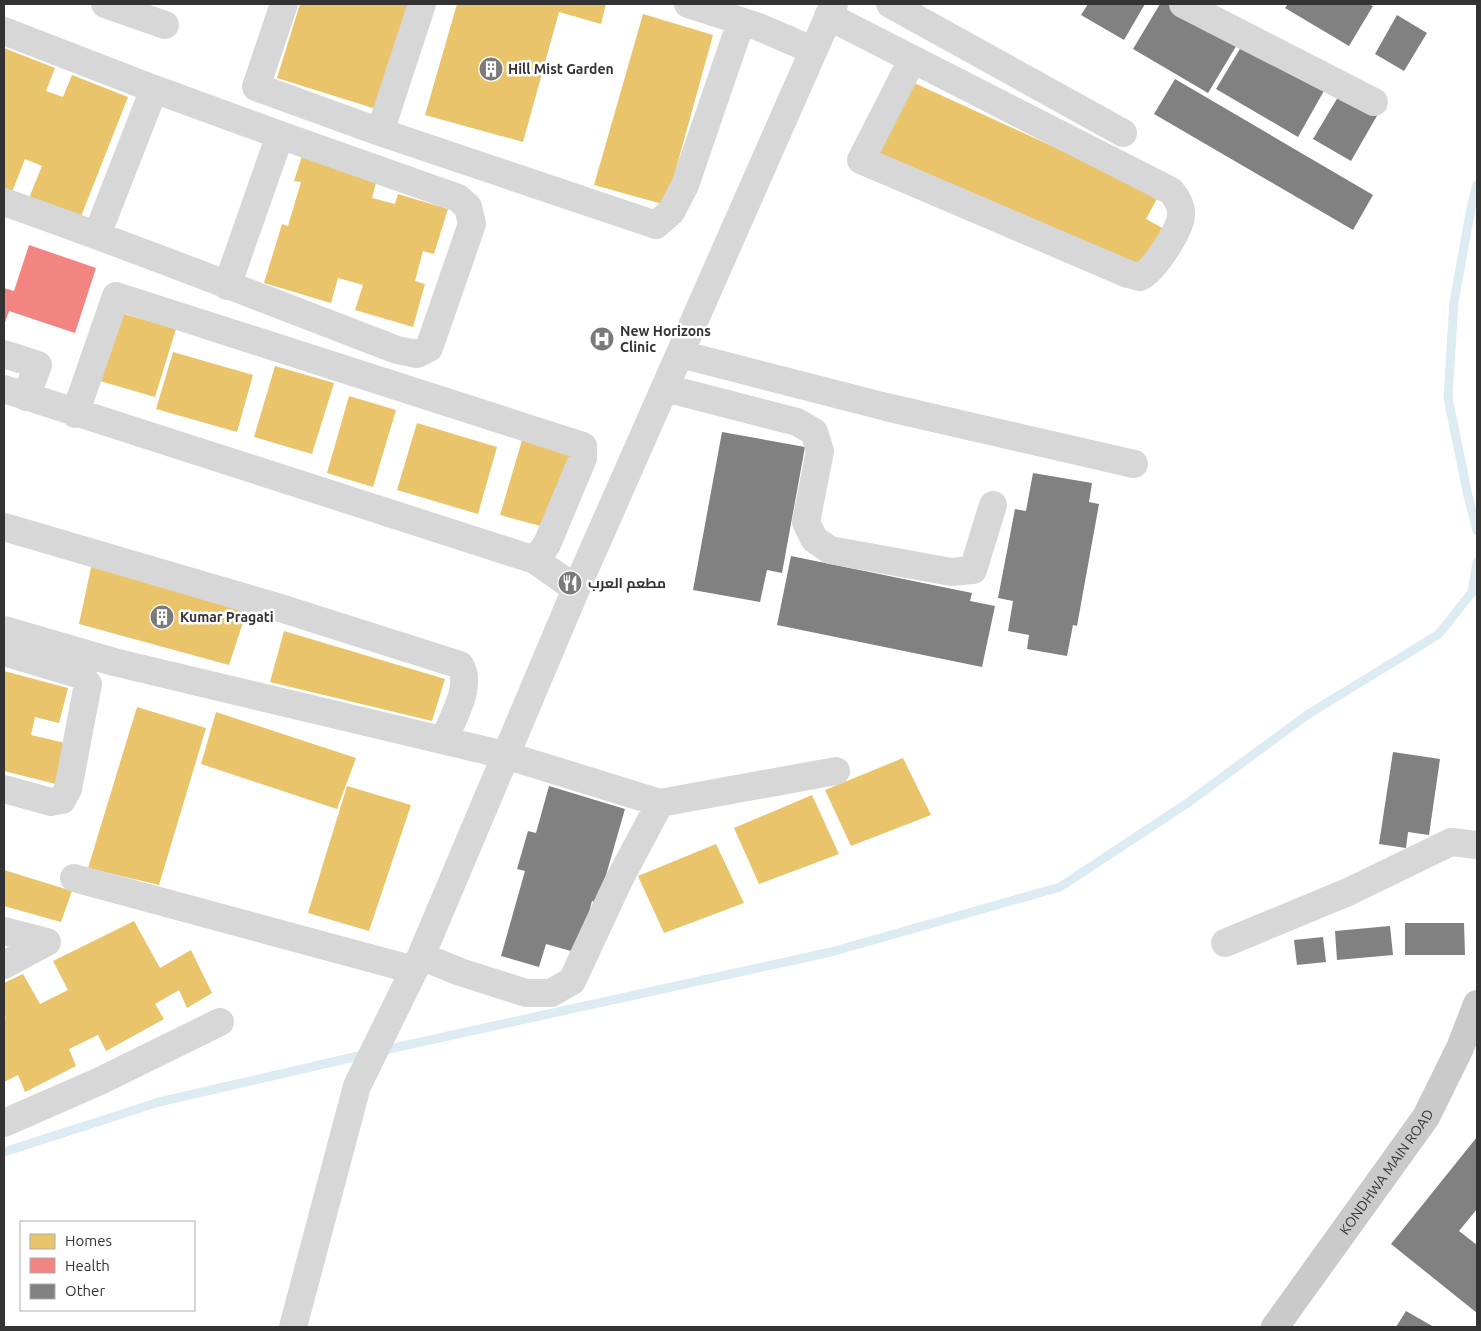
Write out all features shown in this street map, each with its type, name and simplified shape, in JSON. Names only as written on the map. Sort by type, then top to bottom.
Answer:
[{"type":"main road","name":"KONDHWA MAIN ROAD","points":[[1275,1327],[1426,1117],[1460,1048],[1477,1004]]},
{"type":"street","points":[[105,4],[165,24]]},
{"type":"street","points":[[284,4],[256,87],[380,132],[656,225],[671,212],[684,185],[741,22]]},
{"type":"street","points":[[380,132],[422,4]]},
{"type":"street","points":[[688,4],[741,22],[812,50]]},
{"type":"street","points":[[890,4],[1123,133]]},
{"type":"street","points":[[1183,4],[1374,102]]},
{"type":"street","points":[[293,1327],[357,1086],[418,963],[576,590],[831,10],[912,60],[1171,191],[1178,200],[1181,216],[1168,246],[1149,272],[1140,277],[1128,274],[861,160],[912,60]]},
{"type":"street","points":[[4,31],[154,89],[458,198],[468,207],[472,224],[429,348],[417,354],[397,350],[97,235],[4,202]]},
{"type":"street","points":[[97,235],[154,89]]},
{"type":"street","points":[[227,286],[280,135]]},
{"type":"street","points":[[75,414],[116,296],[583,446],[583,458],[550,535],[535,560]]},
{"type":"street","points":[[4,354],[38,365],[15,393],[75,414],[535,560],[576,590]]},
{"type":"street","points":[[680,354],[886,407],[1134,464]]},
{"type":"street","points":[[664,388],[797,422],[814,432],[820,451],[806,522],[814,539],[830,550],[951,572],[973,570],[993,505]]},
{"type":"street","points":[[4,527],[277,607],[460,665],[464,673],[464,688],[444,740]]},
{"type":"street","points":[[4,630],[114,662],[505,755],[660,803],[836,771]]},
{"type":"street","points":[[4,652],[81,675],[88,684],[68,789],[62,800],[51,802],[4,789]]},
{"type":"street","points":[[74,878],[460,972],[526,993],[552,993],[572,980],[619,880],[660,803]]},
{"type":"street","points":[[1225,943],[1348,892],[1450,842],[1477,846]]},
{"type":"street","points":[[4,931],[48,942],[4,965]]},
{"type":"street","points":[[4,1123],[100,1081],[220,1022]]},
{"type":"building: Homes","points":[[300,4],[410,4],[376,109],[277,78]]},
{"type":"building: Homes","name":"Hill Mist Garden","points":[[457,4],[606,4],[601,24],[559,12],[523,142],[425,115]]},
{"type":"building: Homes","points":[[643,14],[713,35],[666,205],[594,185]]},
{"type":"building: Homes","points":[[4,48],[55,68],[46,91],[63,97],[72,75],[128,97],[80,219],[29,198],[42,166],[25,159],[12,192],[4,189]]},
{"type":"building: Homes","points":[[910,81],[1159,195],[1146,219],[1166,230],[1146,268],[876,153]]},
{"type":"building: Homes","points":[[304,150],[379,172],[372,198],[395,204],[398,194],[448,209],[434,254],[423,251],[415,281],[425,284],[413,327],[355,310],[363,285],[338,278],[331,303],[264,283],[282,224],[288,226],[301,182],[294,181]]},
{"type":"building: Homes","points":[[121,313],[176,329],[155,397],[100,381]]},
{"type":"building: Homes","points":[[173,352],[253,375],[237,432],[156,409]]},
{"type":"building: Homes","points":[[275,366],[334,383],[312,454],[254,437]]},
{"type":"building: Homes","points":[[349,396],[396,410],[373,487],[327,473]]},
{"type":"building: Homes","points":[[417,423],[497,447],[478,514],[397,490]]},
{"type":"building: Homes","points":[[523,437],[575,453],[544,527],[500,515]]},
{"type":"building: Homes","name":"Kumar Pragati","points":[[92,563],[247,610],[229,665],[79,624]]},
{"type":"building: Homes","name":"Kumar Pragati","points":[[284,631],[445,679],[432,721],[270,682]]},
{"type":"building: Homes","points":[[4,671],[68,688],[59,723],[35,717],[31,735],[65,743],[56,784],[4,771]]},
{"type":"building: Homes","points":[[137,707],[206,728],[159,885],[88,868]]},
{"type":"building: Homes","points":[[216,712],[356,758],[337,809],[201,764]]},
{"type":"building: Homes","points":[[903,758],[931,815],[851,846],[825,790]]},
{"type":"building: Homes","points":[[347,786],[411,805],[369,931],[308,913]]},
{"type":"building: Homes","points":[[812,795],[839,854],[759,884],[734,828]]},
{"type":"building: Homes","points":[[716,844],[744,903],[664,933],[638,876]]},
{"type":"building: Homes","points":[[4,870],[72,891],[61,922],[4,906]]},
{"type":"building: Homes","points":[[134,921],[160,968],[191,950],[212,993],[187,1008],[179,990],[155,1004],[164,1019],[106,1051],[98,1035],[69,1049],[76,1066],[25,1092],[18,1075],[4,1082],[4,1019],[6,1018],[4,1014],[4,983],[23,974],[40,1004],[68,990],[53,961]]},
{"type":"building: Health","points":[[29,245],[96,268],[75,333],[9,311],[4,325],[4,288],[14,291]]},
{"type":"building: Other","points":[[1088,4],[1145,4],[1124,40],[1081,15]]},
{"type":"building: Other","points":[[1160,4],[1172,4],[1238,43],[1208,93],[1133,49]]},
{"type":"building: Other","points":[[1288,4],[1368,4],[1373,6],[1349,46],[1285,8]]},
{"type":"building: Other","points":[[1397,15],[1427,33],[1404,71],[1375,54]]},
{"type":"building: Other","points":[[1244,42],[1325,89],[1298,137],[1216,89]]},
{"type":"building: Other","points":[[1175,79],[1373,195],[1353,230],[1154,114]]},
{"type":"building: Other","points":[[1341,92],[1378,114],[1351,161],[1313,139]]},
{"type":"building: Other","points":[[722,432],[805,447],[782,573],[767,570],[760,602],[693,590]]},
{"type":"building: Other","points":[[1033,473],[1092,483],[1089,502],[1099,504],[1077,626],[1073,625],[1067,656],[1027,649],[1029,635],[1008,631],[1013,601],[998,598],[1015,509],[1026,511]]},
{"type":"building: Other","points":[[791,556],[972,593],[970,601],[995,606],[982,667],[777,625]]},
{"type":"building: Other","points":[[1393,752],[1440,759],[1429,835],[1408,832],[1406,848],[1379,844]]},
{"type":"building: Other","points":[[549,786],[625,809],[598,903],[592,901],[578,953],[546,944],[539,967],[501,956],[525,871],[517,869],[528,831],[536,833]]},
{"type":"building: Other","points":[[1405,923],[1464,923],[1465,955],[1405,955]]},
{"type":"building: Other","points":[[1390,926],[1393,955],[1337,960],[1335,931]]},
{"type":"building: Other","points":[[1323,937],[1326,962],[1297,965],[1294,940]]},
{"type":"building: Other","points":[[1477,1137],[1477,1209],[1459,1231],[1477,1245],[1477,1313],[1391,1244]]},
{"type":"building: Other","points":[[1406,1311],[1434,1327],[1396,1327]]},
{"type":"waterway","points":[[1477,185],[1454,302],[1448,398],[1477,531]]},
{"type":"waterway","points":[[380,1051],[831,952],[1060,887],[1186,804],[1307,715],[1439,634],[1472,592],[1477,562]]},
{"type":"waterway","points":[[4,1152],[159,1102],[367,1054]]},
{"type":"place","name":"Hill Mist Garden","points":[[491,69]]},
{"type":"place","name":"New Horizons Clinic","points":[[602,339]]},
{"type":"place","name":"مطعم العرب","points":[[570,583]]},
{"type":"place","name":"Kumar Pragati","points":[[162,617]]}]
